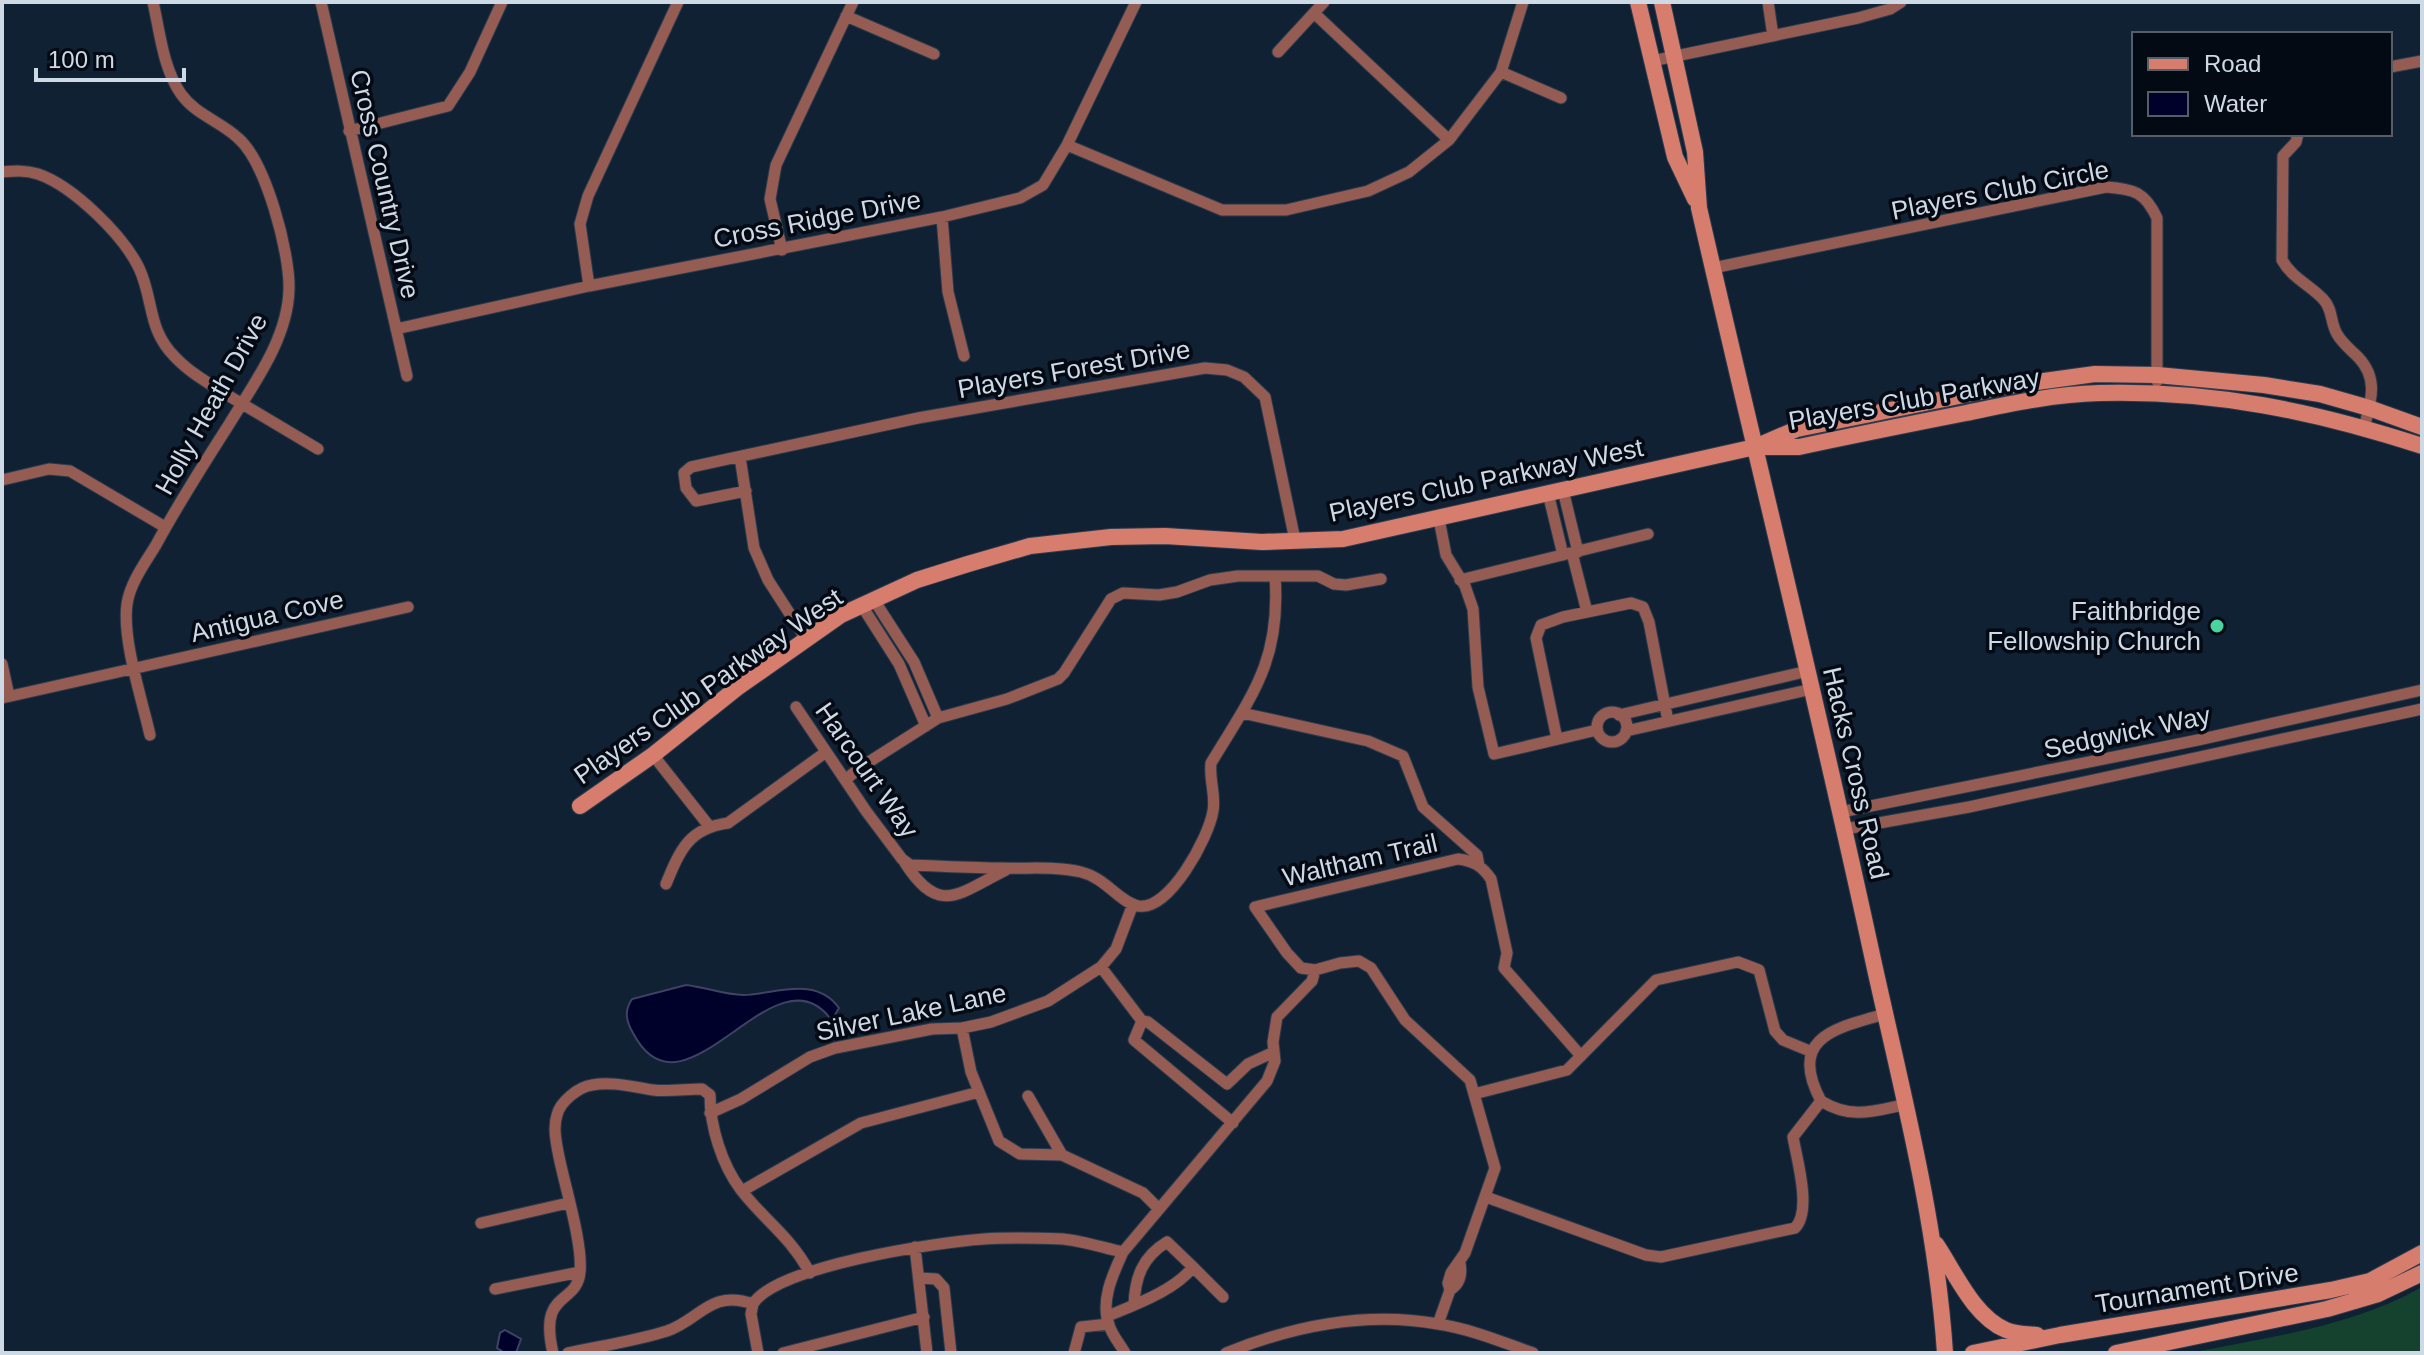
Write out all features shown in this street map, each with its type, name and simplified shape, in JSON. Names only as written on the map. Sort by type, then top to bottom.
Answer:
[{"type":"street","name":"Holly Heath Drive","points":[[150,735],[127,626],[129,595],[165,527],[241,403],[283,325],[289,288],[268,185],[259,163],[238,137],[196,110],[182,95],[169,70],[153,2]]},
{"type":"street","name":"Cross Country Drive","points":[[321,2],[407,376]]},
{"type":"street","points":[[349,131],[448,106],[470,72],[502,2]]},
{"type":"street","points":[[589,286],[580,224],[588,196],[678,2]]},
{"type":"street","points":[[782,250],[770,199],[776,165],[853,2]]},
{"type":"street","name":"Cross Ridge Drive","points":[[396,329],[589,286],[942,217],[1020,198],[1043,185],[1067,145],[1136,2]]},
{"type":"street","points":[[1278,52],[1324,2]]},
{"type":"street","points":[[1067,145],[1222,210],[1286,210],[1368,191],[1409,172],[1449,140],[1501,72],[1523,2]]},
{"type":"street","name":"Hacks Cross Road","points":[[1638,2],[1675,157],[1699,208]]},
{"type":"street","name":"Hacks Cross Road","points":[[1662,2],[1695,152],[1699,208],[1907,1104],[1941,1289],[1945,1353]]},
{"type":"street","points":[[1768,2],[1773,36]]},
{"type":"street","points":[[1652,61],[1858,18],[1890,9],[1901,2]]},
{"type":"street","points":[[1314,13],[1449,140]]},
{"type":"street","points":[[846,16],[934,54]]},
{"type":"street","points":[[2392,67],[2422,61]]},
{"type":"street","points":[[1501,72],[1561,98]]},
{"type":"street","points":[[2298,136],[2283,156],[2282,260],[2288,270],[2330,306],[2333,328],[2367,368],[2372,379],[2364,428]]},
{"type":"street","points":[[2,172],[29,172],[67,189],[115,234],[139,269],[153,325],[166,348],[187,369],[318,449]]},
{"type":"street","name":"Players Club Circle","points":[[1713,268],[2106,187],[2130,189],[2150,202],[2157,218],[2157,394]]},
{"type":"street","points":[[942,217],[948,292],[964,356]]},
{"type":"street","name":"Players Forest Drive","points":[[746,491],[696,501],[686,488],[684,473],[691,467],[918,418],[1205,368],[1227,370],[1244,377],[1265,397],[1295,540]]},
{"type":"street","name":"Players Club Parkway","points":[[1755,447],[1797,429],[2008,386],[2095,374],[2157,375],[2264,385],[2320,394],[2422,427]]},
{"type":"street","name":"Players Club Parkway","points":[[1755,447],[1799,447],[2011,404],[2096,393],[2157,394],[2263,404],[2364,428],[2422,446]]},
{"type":"street","name":"Players Club Parkway West","points":[[580,806],[653,755],[737,688],[841,615],[917,580],[1030,546],[1138,537],[1207,537],[1262,542],[1343,539],[1755,447]]},
{"type":"street","points":[[740,457],[754,548],[768,580],[806,639]]},
{"type":"street","points":[[2,480],[49,469],[70,471],[165,527]]},
{"type":"street","points":[[1556,492],[1572,530],[1571,554]]},
{"type":"street","points":[[1556,492],[1558,533],[1571,554],[1587,612]]},
{"type":"street","points":[[1439,519],[1443,546],[1473,609],[1478,687],[1494,754],[1597,730]]},
{"type":"street","points":[[1558,533],[1572,530]]},
{"type":"street","points":[[1460,580],[1648,534]]},
{"type":"street","points":[[845,780],[938,718],[1007,699],[1058,679],[1111,599],[1123,593],[1159,595],[1210,580],[1238,576],[1318,576],[1334,584],[1346,585],[1381,579]]},
{"type":"street","points":[[1133,904],[1146,907],[1158,903],[1178,884],[1213,815],[1214,800],[1209,775],[1211,763],[1264,672],[1274,641],[1278,603],[1275,576]]},
{"type":"street","points":[[868,603],[907,650],[938,718]]},
{"type":"street","points":[[868,603],[908,682],[926,726]]},
{"type":"street","points":[[1557,739],[1536,638],[1538,630],[1541,625],[1631,603],[1643,607],[1649,622],[1668,721]]},
{"type":"street","name":"Antigua Cove","points":[[5,697],[408,607]]},
{"type":"street","points":[[894,657],[907,650]]},
{"type":"street","points":[[2,664],[5,697]]},
{"type":"street","points":[[1619,715],[1625,721],[1623,737],[1613,742],[1602,739],[1597,730],[1605,714],[1619,715],[1808,671]]},
{"type":"street","points":[[908,682],[920,675]]},
{"type":"street","points":[[1763,681],[1767,699]]},
{"type":"street","points":[[1626,731],[1812,689]]},
{"type":"street","name":"Sedgwick Way","points":[[1841,812],[2198,740],[2422,690]]},
{"type":"street","points":[[1704,695],[1709,712]]},
{"type":"street","name":"Harcourt Way","points":[[796,707],[918,884],[932,894],[946,898],[1008,868]]},
{"type":"street","name":"Sedgwick Way","points":[[1845,829],[1969,807],[2422,709]]},
{"type":"street","points":[[1242,713],[1368,741],[1403,756],[1423,807],[1477,855],[1477,864],[1491,879],[1507,953],[1504,968],[1581,1056]]},
{"type":"street","points":[[666,884],[678,855],[690,839],[709,826],[728,823],[826,752]]},
{"type":"street","points":[[653,755],[709,826]]},
{"type":"street","name":"Harcourt Way","points":[[902,859],[910,865],[1054,868],[1083,872],[1102,880],[1133,904]]},
{"type":"street","name":"Waltham Trail","points":[[1315,970],[1301,968],[1255,907],[1458,859],[1477,864]]},
{"type":"street","name":"Silver Lake Lane","points":[[710,1113],[741,1099],[810,1057],[835,1048],[932,1029],[962,1028],[991,1022],[1048,1001],[1101,967],[1116,949],[1133,904]]},
{"type":"street","points":[[1125,1353],[1108,1320],[1110,1280],[1123,1252],[1267,1081],[1275,1061],[1277,1017],[1312,981],[1315,970],[1359,961],[1371,968],[1405,1020],[1470,1080],[1495,1168],[1460,1263],[1451,1273],[1448,1283],[1450,1290],[1438,1324]]},
{"type":"street","points":[[1474,1094],[1567,1070],[1656,980],[1738,962],[1759,970],[1775,1031],[1783,1040],[1812,1052]]},
{"type":"street","points":[[1101,967],[1142,1021],[1161,1031],[1227,1084],[1248,1064],[1274,1052]]},
{"type":"street","points":[[1885,1014],[1827,1033],[1812,1052],[1812,1076],[1821,1101],[1845,1113],[1862,1113],[1907,1104]]},
{"type":"street","points":[[1142,1021],[1134,1040],[1233,1123]]},
{"type":"street","points":[[962,1028],[971,1072],[999,1141],[1020,1154],[1062,1155],[1143,1193],[1159,1209]]},
{"type":"street","points":[[553,1353],[549,1318],[554,1306],[572,1289],[580,1272],[555,1135],[557,1114],[579,1090],[592,1085],[631,1085],[655,1090],[702,1089],[710,1095],[710,1113],[722,1153],[742,1191],[798,1251],[810,1273]]},
{"type":"street","points":[[742,1191],[861,1123],[979,1092]]},
{"type":"street","points":[[1028,1096],[1062,1155]]},
{"type":"street","points":[[1486,1197],[1646,1255],[1661,1257],[1795,1228],[1802,1220],[1804,1207],[1793,1137],[1821,1101]]},
{"type":"street","points":[[481,1223],[568,1203]]},
{"type":"street","points":[[758,1353],[751,1314],[753,1304],[772,1287],[810,1273],[915,1247],[985,1238],[1066,1239],[1123,1252]]},
{"type":"street","points":[[1933,1239],[1977,1307],[1992,1323],[2009,1332],[2051,1337]]},
{"type":"street","points":[[1134,1305],[1135,1282],[1142,1266],[1158,1247],[1167,1242],[1223,1297]]},
{"type":"street","points":[[915,1247],[927,1353]]},
{"type":"street","name":"Tournament Drive","points":[[1973,1353],[2331,1290],[2370,1281],[2422,1253]]},
{"type":"street","points":[[1074,1353],[1081,1327],[1108,1320],[1187,1275],[1193,1267]]},
{"type":"street","points":[[495,1289],[580,1272]]},
{"type":"street","name":"Tournament Drive","points":[[2116,1353],[2327,1309],[2378,1294],[2422,1273]]},
{"type":"street","points":[[919,1278],[936,1279],[944,1288],[951,1353]]},
{"type":"street","points":[[568,1353],[589,1351],[672,1329],[713,1304],[738,1300],[753,1304]]},
{"type":"street","points":[[783,1353],[924,1317]]},
{"type":"street","points":[[1226,1353],[1280,1334],[1331,1323],[1387,1319],[1438,1324],[1533,1353]]},
{"type":"green space","points":[[2422,1287],[2422,1353],[2190,1353],[2338,1321],[2395,1301]]},
{"type":"water","points":[[686,985],[743,995],[807,989],[830,998],[839,1008],[830,1018],[807,1002],[782,1003],[703,1052],[677,1062],[654,1057],[631,1029],[627,1016],[629,1003],[632,999]]},
{"type":"water","points":[[505,1330],[521,1339],[516,1353],[505,1353],[497,1348],[500,1333]]},
{"type":"place","name":"Faithbridge Fellowship Church","points":[[2217,626]]}]
